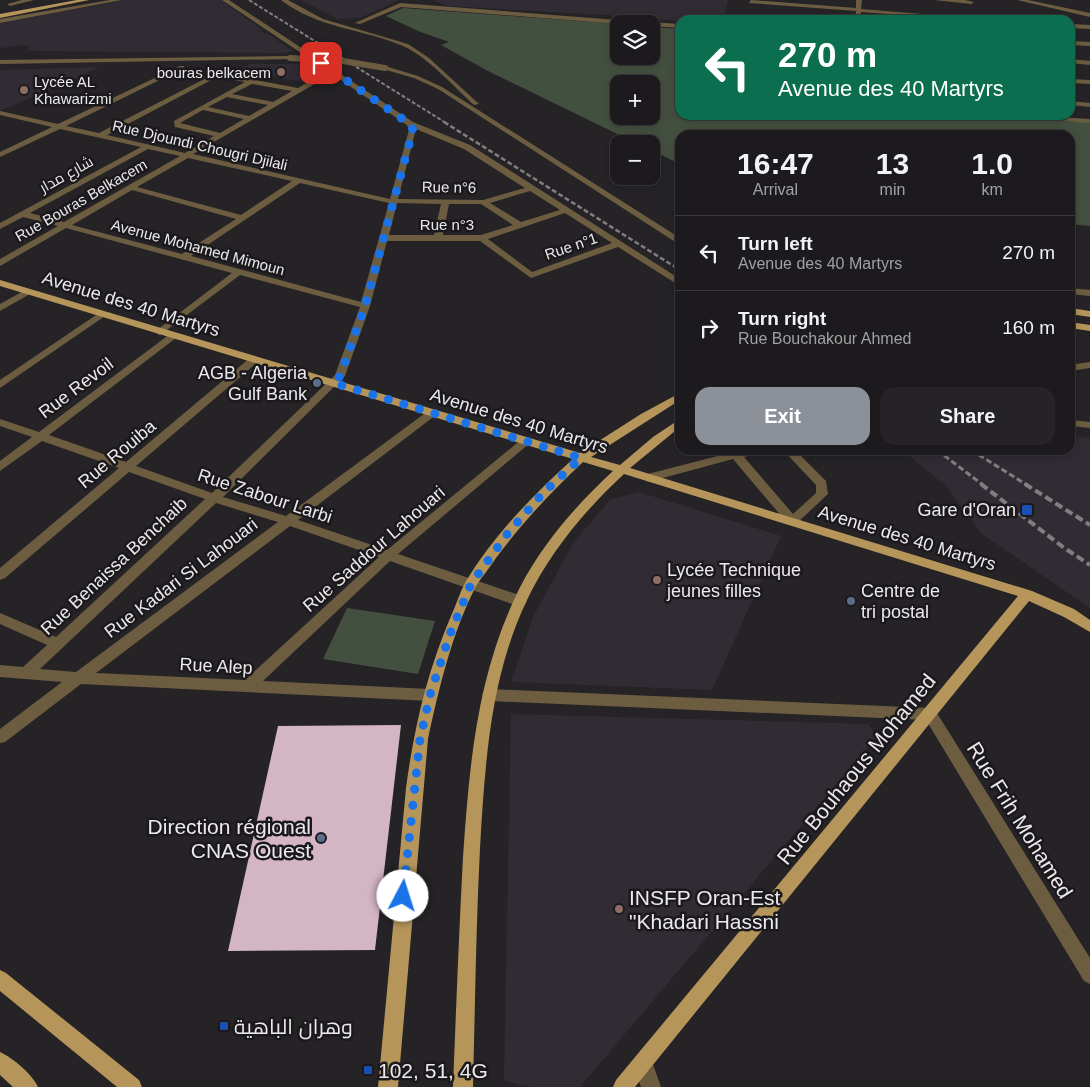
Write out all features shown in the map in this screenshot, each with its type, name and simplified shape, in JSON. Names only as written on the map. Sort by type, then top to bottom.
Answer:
[{"type":"main road","points":[[38,8],[75,0]]},
{"type":"main road","points":[[0,14],[86,0]]},
{"type":"main road","points":[[38,8],[44,14]]},
{"type":"main road","name":"Avenue des 40 Martyrs","points":[[0,283],[792,521],[1027,594],[1069,613],[1090,627]]},
{"type":"main road","points":[[1075,312],[1090,314]]},
{"type":"main road","points":[[1075,326],[1090,328]]},
{"type":"main road","points":[[388,1087],[413,797],[420,739],[430,695],[450,634],[471,584],[508,533],[544,492],[581,458],[675,399]]},
{"type":"main road","points":[[464,1087],[467,965],[476,783],[481,736],[489,695],[502,648],[520,600],[549,553],[590,501],[621,470],[675,426]]},
{"type":"main road","name":"Rue Bouhaous Mohamed","points":[[623,1087],[1027,594]]},
{"type":"main road","points":[[0,979],[132,1087]]},
{"type":"main road","points":[[0,1062],[28,1087]]},
{"type":"street","points":[[7,4],[31,0],[38,8]]},
{"type":"street","points":[[0,21],[119,0]]},
{"type":"street","points":[[226,0],[410,124],[467,146],[675,280]]},
{"type":"street","points":[[284,0],[309,15],[333,24],[406,45],[416,51],[501,126]]},
{"type":"street","points":[[333,24],[358,23],[409,0]]},
{"type":"street","points":[[425,0],[442,8]]},
{"type":"street","points":[[858,15],[859,0]]},
{"type":"street","points":[[937,0],[971,1],[973,15]]},
{"type":"street","points":[[1020,0],[1090,14]]},
{"type":"street","points":[[1050,6],[1063,0]]},
{"type":"street","points":[[746,15],[751,1],[761,1],[922,15]]},
{"type":"street","points":[[757,15],[761,1]]},
{"type":"street","points":[[396,6],[610,21]]},
{"type":"street","points":[[358,23],[356,28],[360,31]]},
{"type":"street","points":[[660,25],[675,26]]},
{"type":"street","points":[[1075,26],[1090,27]]},
{"type":"street","points":[[1075,43],[1090,44]]},
{"type":"street","points":[[0,62],[290,58],[343,61],[385,68],[426,82],[501,126],[675,239]]},
{"type":"street","points":[[1075,62],[1090,63]]},
{"type":"street","points":[[98,65],[190,67]]},
{"type":"street","points":[[0,155],[182,67]]},
{"type":"street","points":[[99,136],[215,71],[297,90]]},
{"type":"street","name":"Rue Bouras Belkacem","points":[[0,263],[332,71]]},
{"type":"street","points":[[1075,80],[1090,82]]},
{"type":"street","points":[[220,135],[176,123],[252,81]]},
{"type":"street","points":[[239,88],[248,90]]},
{"type":"street","points":[[226,95],[273,104]]},
{"type":"street","points":[[276,95],[286,96]]},
{"type":"street","points":[[212,102],[222,104]]},
{"type":"street","points":[[1075,104],[1090,105]]},
{"type":"street","points":[[201,108],[249,118]]},
{"type":"street","points":[[251,110],[260,111]]},
{"type":"street","name":"Rue Djoundi Chougri Djilali","points":[[0,113],[394,202]]},
{"type":"street","points":[[1075,120],[1090,121]]},
{"type":"street","name":"Rue Benaissa Benchaib","points":[[27,672],[214,498],[340,376],[365,306],[394,202],[413,130],[410,124]]},
{"type":"street","name":"شارع مدار","points":[[0,226],[146,147]]},
{"type":"street","points":[[184,257],[298,181]]},
{"type":"street","points":[[129,187],[242,218]]},
{"type":"street","name":"Rue n°6","points":[[394,202],[484,202],[532,188]]},
{"type":"street","points":[[438,238],[446,201]]},
{"type":"street","points":[[484,202],[519,225]]},
{"type":"street","name":"Rue n°3","points":[[383,238],[482,238],[567,210]]},
{"type":"street","name":"Avenue Mohamed Mimoun","points":[[23,214],[365,306]]},
{"type":"street","name":"Rue n°1","points":[[482,238],[531,274],[619,244]]},
{"type":"street","points":[[160,332],[239,272]]},
{"type":"street","points":[[0,308],[27,292]]},
{"type":"street","points":[[1075,292],[1090,293]]},
{"type":"street","points":[[0,385],[102,314]]},
{"type":"street","name":"Rue Revoil","points":[[0,467],[173,336]]},
{"type":"street","name":"Rue Rouiba","points":[[0,575],[255,359]]},
{"type":"street","points":[[1075,368],[1090,366]]},
{"type":"street","name":"Rue Kadari Si Lahouari","points":[[0,737],[432,413]]},
{"type":"street","points":[[1075,420],[1089,427]]},
{"type":"street","name":"Rue Zabour Larbi","points":[[0,422],[214,498],[288,521],[520,600]]},
{"type":"street","points":[[1075,424],[1089,427]]},
{"type":"street","points":[[1075,428],[1089,427]]},
{"type":"street","name":"Rue Saddour Lahouari","points":[[248,686],[388,556],[526,441]]},
{"type":"street","points":[[648,478],[736,455],[792,521],[822,494],[823,489],[822,484],[794,455]]},
{"type":"street","points":[[0,618],[57,643]]},
{"type":"street","name":"Rue Alep","points":[[0,671],[80,678],[430,695]]},
{"type":"street","points":[[489,695],[930,714]]},
{"type":"street","name":"Rue Frih Mohamed","points":[[930,714],[1090,975]]},
{"type":"street","points":[[643,1062],[651,1087]]},
{"type":"shaded area","points":[[127,0],[221,0],[262,30],[260,32],[268,34],[293,51],[284,53],[27,51],[28,45],[0,48],[0,23]]},
{"type":"shaded area","points":[[301,0],[399,0],[360,18],[337,19]]},
{"type":"shaded area","points":[[433,0],[728,0],[724,15],[675,15],[675,21],[660,19],[660,15],[610,15],[447,6]]},
{"type":"shaded area","name":"bouras belkacem","points":[[250,64],[299,64],[314,74],[303,82],[238,70]]},
{"type":"shaded area","name":"Lycée AL Khawarizmi","points":[[100,67],[42,93],[0,111],[0,70]]},
{"type":"shaded area","name":"Gare d'Oran","points":[[1075,436],[1090,438],[1090,608],[982,534],[946,486],[908,455],[1075,455]]},
{"type":"shaded area","name":"Lycée Technique jeunes filles","points":[[639,492],[781,536],[712,690],[511,682],[533,617],[573,543],[611,499]]},
{"type":"shaded area","name":"INSFP Oran-Est \"Khadari Hassni","points":[[511,714],[868,724],[877,736],[580,1087],[531,1087],[504,1081]]},
{"type":"green space","points":[[403,8],[610,23],[610,65],[660,65],[660,28],[675,29],[675,120],[1066,120],[1090,122],[1090,226],[1075,224],[1075,130],[675,130],[675,162],[660,154],[660,135],[620,135],[488,71],[441,45],[449,42],[418,31],[386,16]]},
{"type":"green space","points":[[347,608],[435,621],[418,674],[323,659]]},
{"type":"building","name":"Direction régional CNAS Ouest","points":[[401,725],[375,950],[228,951],[278,726]]},
{"type":"railway","points":[[249,0],[446,123]]},
{"type":"railway","points":[[444,122],[675,267]]},
{"type":"railway","points":[[944,455],[983,485]]},
{"type":"railway","points":[[979,455],[1027,485]]},
{"type":"railway","points":[[981,484],[1063,547],[1090,565]]},
{"type":"railway","points":[[1025,484],[1090,525]]},
{"type":"place","name":"bouras belkacem","points":[[281,72]]},
{"type":"place","name":"Lycée AL Khawarizmi","points":[[24,90]]},
{"type":"place","name":"AGB - Algeria Gulf Bank","points":[[317,383]]},
{"type":"place","name":"Gare d'Oran","points":[[1027,510]]},
{"type":"place","name":"Lycée Technique jeunes filles","points":[[657,580]]},
{"type":"place","name":"Centre de tri postal","points":[[851,601]]},
{"type":"place","name":"Direction régional CNAS Ouest","points":[[321,838]]},
{"type":"place","name":"INSFP Oran-Est \"Khadari Hassni","points":[[619,909]]},
{"type":"place","name":"وهران الباهية","points":[[224,1026]]},
{"type":"place","name":"102, 51, 4G","points":[[368,1070]]},
{"type":"route","points":[[321,63],[410,124],[413,130],[365,306],[340,376],[334,383],[581,458],[544,492],[508,533],[471,584],[450,634],[430,695],[420,739],[403,896]]}]
